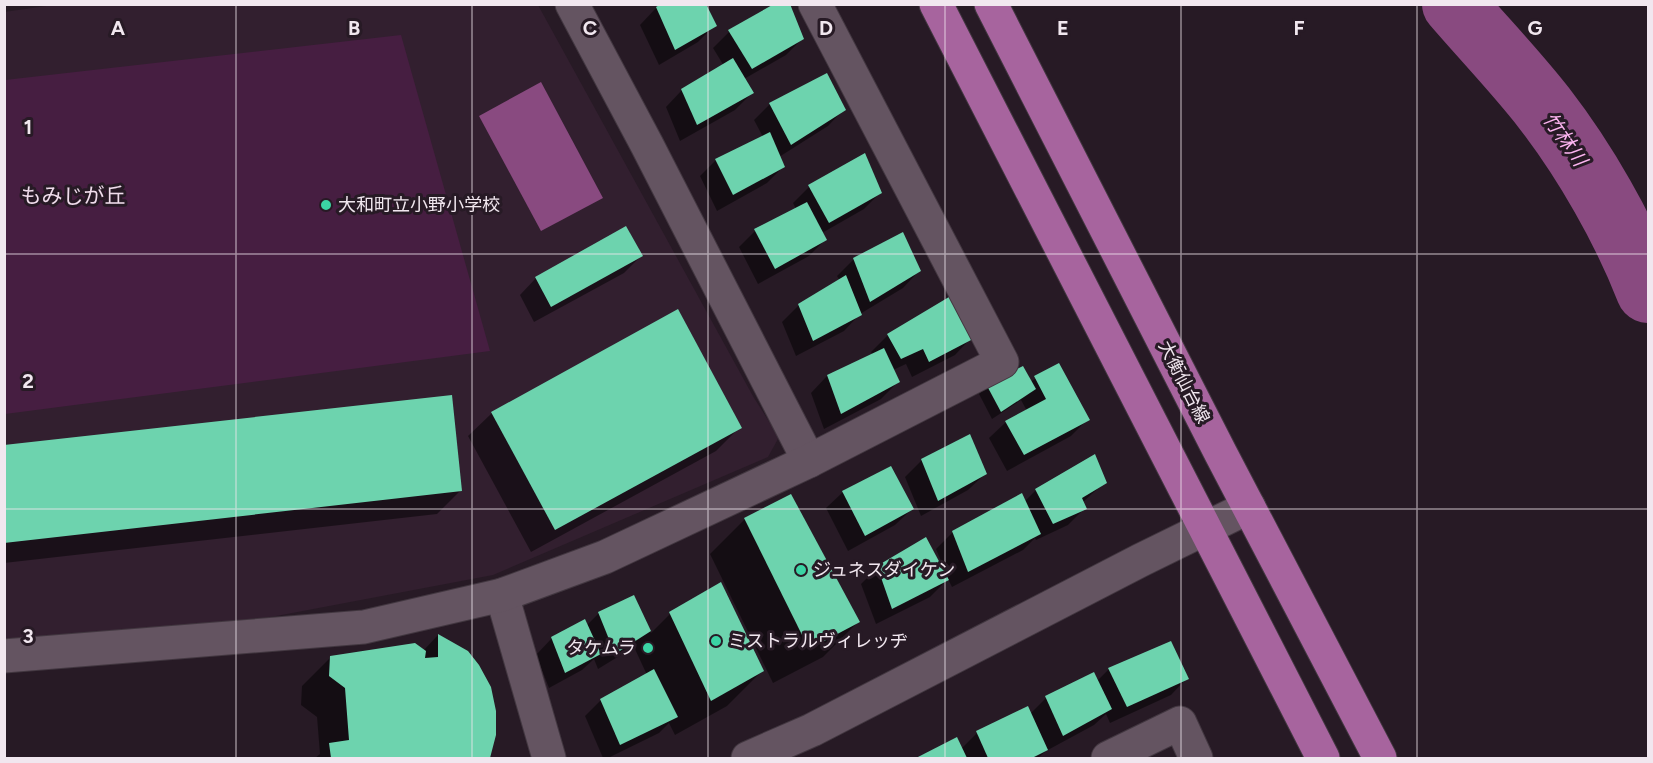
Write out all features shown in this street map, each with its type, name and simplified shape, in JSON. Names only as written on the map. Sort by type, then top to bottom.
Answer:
[{"type":"main road","points":[[936,4],[1323,759]]},
{"type":"main road","name":"大衡仙台線","points":[[992,4],[1380,759]]},
{"type":"street","points":[[572,4],[809,461]]},
{"type":"street","points":[[4,656],[364,627],[502,595],[605,557],[809,461],[1002,362],[815,4]]},
{"type":"street","points":[[748,759],[812,730],[1250,507]]},
{"type":"street","points":[[502,595],[549,759]]},
{"type":"street","points":[[1108,759],[1180,723],[1196,759]]},
{"type":"shaded area","name":"大和町立小野小学校","points":[[60,4],[538,5],[754,398],[779,437],[768,457],[493,575],[271,617],[5,642],[4,12]]},
{"type":"shaded area","points":[[401,35],[490,351],[5,414],[5,80]]},
{"type":"shaded area","points":[[541,82],[603,198],[541,231],[479,116]]},
{"type":"building","points":[[661,4],[706,4],[717,26],[675,50],[656,7]]},
{"type":"building","points":[[774,4],[790,4],[804,39],[752,69],[728,30]]},
{"type":"building","points":[[733,58],[754,93],[697,125],[681,89]]},
{"type":"building","points":[[827,73],[846,110],[791,145],[769,103]]},
{"type":"building","points":[[770,132],[785,167],[733,195],[715,159]]},
{"type":"building","points":[[865,153],[882,193],[829,223],[808,185]]},
{"type":"building","points":[[807,202],[827,240],[775,269],[754,229]]},
{"type":"building","points":[[626,226],[643,256],[551,307],[535,277]]},
{"type":"building","points":[[903,232],[921,271],[870,302],[853,258]]},
{"type":"building","points":[[846,275],[862,315],[813,341],[798,304]]},
{"type":"building","points":[[954,294],[973,339],[929,362],[923,349],[901,359],[887,334]]},
{"type":"building","points":[[678,309],[742,428],[555,530],[491,412]]},
{"type":"building","points":[[884,348],[900,382],[841,414],[827,375]]},
{"type":"building","points":[[1059,363],[1090,420],[1024,455],[1005,421],[1046,399],[1034,376]]},
{"type":"building","points":[[1023,366],[1036,389],[1001,412],[986,384]]},
{"type":"building","points":[[452,395],[462,491],[4,543],[4,445]]},
{"type":"building","points":[[970,434],[987,474],[938,501],[921,459]]},
{"type":"building","points":[[1095,454],[1107,483],[1082,498],[1087,509],[1053,524],[1035,489]]},
{"type":"building","points":[[891,466],[914,509],[865,536],[842,491]]},
{"type":"building","points":[[1022,493],[1041,534],[968,572],[952,531]]},
{"type":"building","name":"ジュネスダイケン","points":[[791,494],[860,622],[809,649],[744,518]]},
{"type":"building","points":[[926,537],[949,580],[892,609],[877,566]]},
{"type":"building","name":"ミストラルヴィレッヂ","points":[[721,582],[764,671],[711,701],[669,612]]},
{"type":"building","points":[[634,595],[651,631],[615,654],[598,612]]},
{"type":"building","points":[[585,619],[601,654],[565,673],[551,637]]},
{"type":"building","points":[[438,634],[468,651],[491,687],[496,711],[496,735],[490,758],[331,758],[329,743],[349,740],[345,688],[329,676],[330,656],[415,643],[426,651],[425,658],[438,657]]},
{"type":"building","points":[[1171,641],[1189,679],[1127,707],[1108,668]]},
{"type":"building","points":[[654,669],[678,717],[620,745],[600,699]]},
{"type":"building","points":[[1094,672],[1112,709],[1063,736],[1045,696]]},
{"type":"building","points":[[1028,706],[1048,750],[1032,758],[988,758],[976,731]]},
{"type":"building","points":[[957,737],[967,758],[916,758]]},
{"type":"waterway","name":"竹林川","points":[[1454,4],[1533,95],[1574,150],[1615,220],[1648,291]]},
{"type":"place","name":"大和町立小野小学校","points":[[326,205]]},
{"type":"place","name":"ジュネスダイケン","points":[[801,570]]},
{"type":"place","name":"ミストラルヴィレッヂ","points":[[716,641]]},
{"type":"place","name":"タケムラ","points":[[648,648]]},
{"type":"district","name":"もみじが丘","points":[[73,195]]}]
